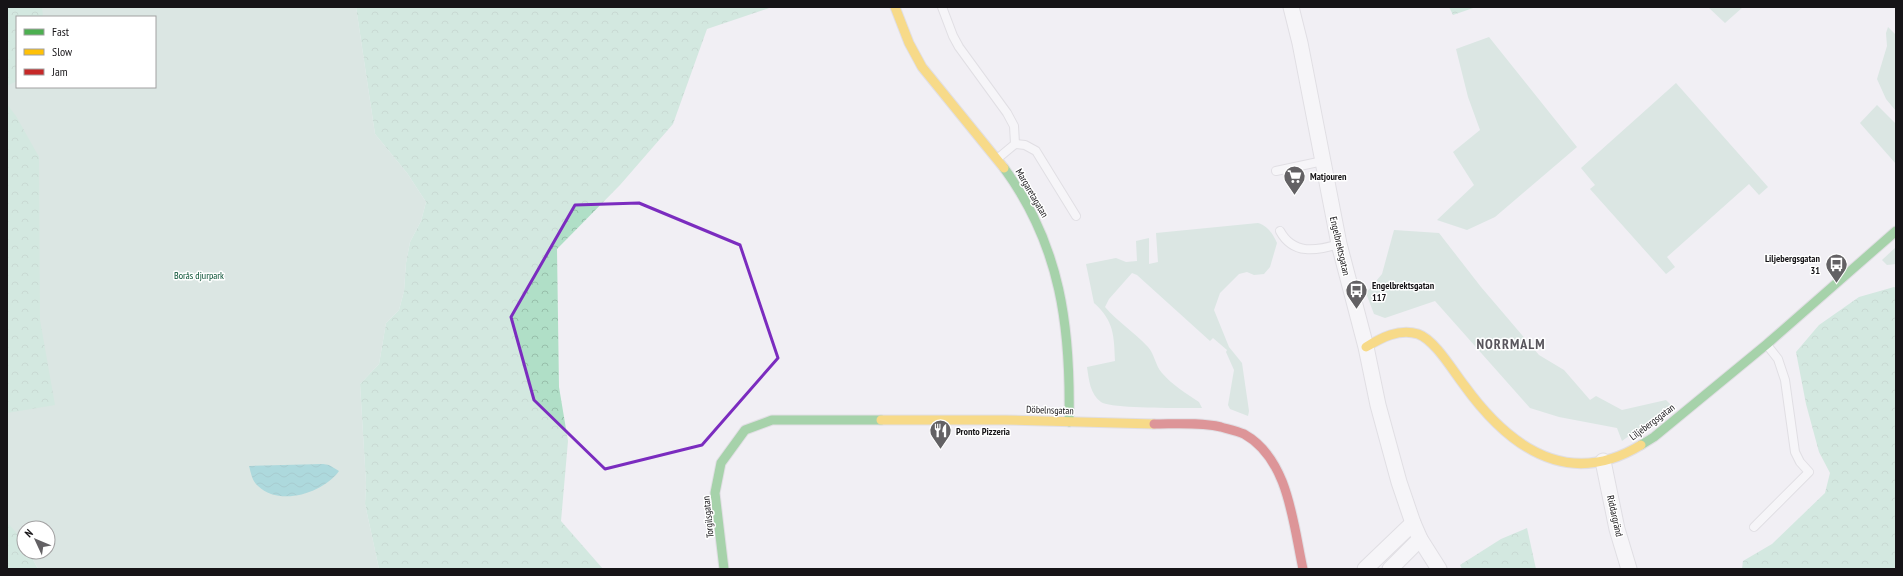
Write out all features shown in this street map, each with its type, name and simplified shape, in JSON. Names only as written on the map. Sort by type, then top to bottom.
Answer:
[{"type":"street","name":"Margaretagatan","points":[[895,7],[915,55],[934,82],[1010,176],[1032,211],[1048,247],[1058,275],[1067,325],[1069,422]]},
{"type":"street","name":"Engelbrektsgatan","points":[[1291,7],[1300,43],[1339,244],[1366,347],[1378,406],[1399,482],[1413,523],[1420,539],[1439,569]]},
{"type":"street","name":"Liljebergsgatan","points":[[1366,347],[1387,335],[1403,332],[1419,334],[1435,347],[1488,416],[1503,432],[1520,444],[1538,456],[1564,462],[1588,463],[1603,461],[1639,448],[1654,437],[1766,344],[1896,231]]},
{"type":"street","name":"Döbelnsgatan","points":[[721,463],[744,430],[772,420],[1069,422],[1222,427],[1238,431],[1253,439],[1269,456],[1279,470],[1286,490],[1303,569]]},
{"type":"street","name":"Riddargränd","points":[[1603,461],[1617,529],[1629,569]]},
{"type":"street","name":"Torgilsgatan","points":[[721,463],[715,493],[724,569]]},
{"type":"street","points":[[1365,569],[1413,523]]},
{"type":"street","points":[[1390,569],[1420,539]]},
{"type":"lane","points":[[942,7],[953,36],[959,47],[1007,113],[1014,126],[1015,144]]},
{"type":"lane","points":[[997,159],[1015,144],[1025,145],[1036,151],[1076,216]]},
{"type":"lane","points":[[1276,171],[1323,161]]},
{"type":"lane","points":[[1280,231],[1288,242],[1298,248],[1316,250],[1339,244]]},
{"type":"lane","points":[[1754,527],[1809,472],[1800,462],[1795,452],[1785,380],[1778,359],[1766,344]]},
{"type":"highlighted area","points":[[639,203],[740,245],[778,358],[702,445],[605,469],[534,400],[511,317],[575,205]]},
{"type":"green space","name":"Borås djurpark","points":[[7,7],[356,7],[375,134],[407,173],[426,202],[421,221],[410,242],[406,263],[404,291],[399,310],[386,323],[379,364],[360,384],[366,483],[365,504],[379,569],[38,569],[33,560],[56,560],[56,520],[16,520],[16,535],[7,523]]},
{"type":"green space","points":[[7,7],[42,7],[43,16],[16,16],[16,82],[7,86]]},
{"type":"green space","points":[[356,7],[772,7],[707,29],[673,124],[620,185],[557,249],[559,387],[568,441],[561,521],[603,569],[379,569],[365,504],[366,483],[360,384],[379,364],[386,323],[399,310],[404,291],[406,263],[410,242],[421,221],[426,202],[407,173],[375,134]]},
{"type":"green space","points":[[1449,7],[1476,7],[1453,15]]},
{"type":"green space","points":[[1708,7],[1743,7],[1725,23]]},
{"type":"green space","points":[[1888,27],[1896,35],[1896,111],[1886,99],[1877,79],[1887,46],[1886,33]]},
{"type":"green space","points":[[1489,37],[1577,147],[1495,217],[1467,230],[1437,220],[1474,185],[1453,152],[1480,130],[1468,97],[1456,49]]},
{"type":"green space","points":[[1676,83],[1768,187],[1759,195],[1749,184],[1667,257],[1675,267],[1666,274],[1590,189],[1595,185],[1581,168]]},
{"type":"green space","points":[[7,104],[16,116],[39,157],[40,320],[55,405],[7,413]]},
{"type":"green space","points":[[1877,105],[1896,124],[1896,164],[1860,123]]},
{"type":"green space","points":[[1258,223],[1265,226],[1270,231],[1277,243],[1270,267],[1264,274],[1254,275],[1247,272],[1239,274],[1220,293],[1214,310],[1229,347],[1242,363],[1249,411],[1248,416],[1230,409],[1228,405],[1234,370],[1226,352],[1227,350],[1213,338],[1210,341],[1137,275],[1132,273],[1109,299],[1105,307],[1148,347],[1158,367],[1166,377],[1199,402],[1202,408],[1149,408],[1118,406],[1101,402],[1097,399],[1092,391],[1087,367],[1115,361],[1114,344],[1112,329],[1109,322],[1106,316],[1094,303],[1086,264],[1116,258],[1126,262],[1137,261],[1136,241],[1149,238],[1149,264],[1158,262],[1156,233]]},
{"type":"green space","points":[[1394,230],[1439,233],[1481,287],[1539,355],[1564,370],[1590,400],[1596,396],[1622,410],[1666,400],[1671,405],[1622,441],[1617,428],[1559,417],[1530,408],[1435,301],[1385,318],[1374,314],[1366,293],[1382,274]]},
{"type":"green space","points":[[1896,247],[1896,264],[1887,265],[1882,260]]},
{"type":"green space","points":[[1894,287],[1896,288],[1896,569],[1742,569],[1743,561],[1772,544],[1825,493],[1830,473],[1819,452],[1806,404],[1796,352],[1819,325],[1859,297]]},
{"type":"green space","points":[[7,523],[16,533],[16,560],[33,560],[38,569],[7,569]]},
{"type":"green space","points":[[1527,528],[1536,569],[1462,569],[1460,565],[1501,539]]},
{"type":"water","points":[[329,465],[339,471],[323,486],[301,495],[289,496],[278,496],[267,492],[258,486],[253,479],[249,466]]},
{"type":"traffic: fast","points":[[1004,168],[1023,197],[1038,227],[1050,258],[1059,289],[1068,354],[1069,422]]},
{"type":"traffic: fast","points":[[1641,445],[1654,437],[1767,344],[1896,231]]},
{"type":"traffic: fast","points":[[724,569],[715,493],[721,463],[745,430],[772,420],[881,420]]},
{"type":"traffic: slow","points":[[895,7],[909,43],[922,67],[1004,168]]},
{"type":"traffic: slow","points":[[1366,347],[1384,337],[1397,333],[1411,332],[1424,337],[1437,349],[1481,407],[1520,443],[1541,455],[1564,462],[1588,463],[1614,458],[1641,445]]},
{"type":"traffic: slow","points":[[881,420],[1005,420],[1154,424]]},
{"type":"traffic: jam","points":[[1154,424],[1213,425],[1244,434],[1259,445],[1271,459],[1287,494],[1303,569]]},
{"type":"place","name":"Matjouren","points":[[1294,196]]},
{"type":"place","name":"Liljebergsgatan 31","points":[[1836,284]]},
{"type":"place","name":"Engelbrektsgatan 117","points":[[1356,310]]},
{"type":"place","name":"Pronto Pizzeria","points":[[941,450]]},
{"type":"district","name":"NORRMALM","points":[[1511,344]]}]
